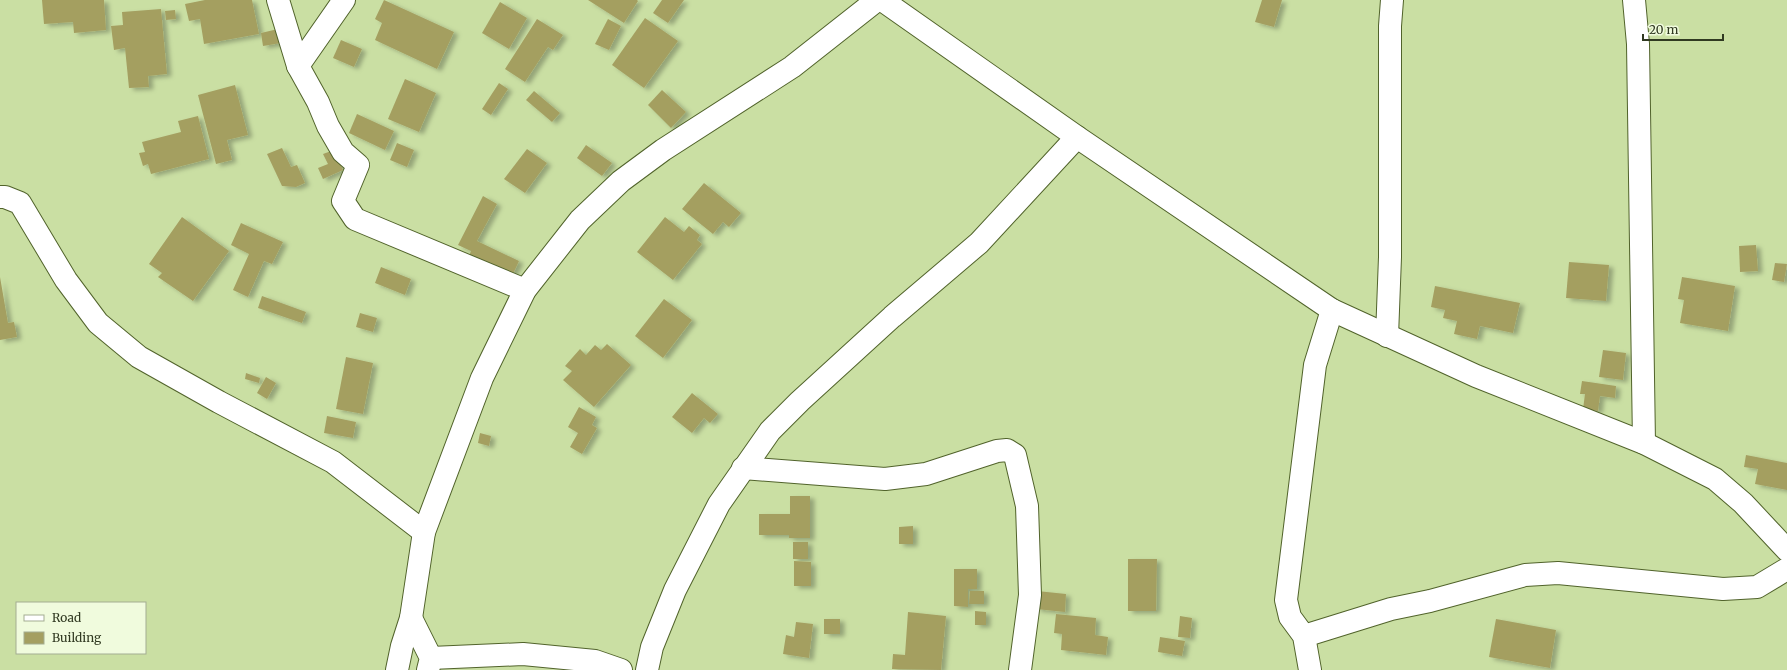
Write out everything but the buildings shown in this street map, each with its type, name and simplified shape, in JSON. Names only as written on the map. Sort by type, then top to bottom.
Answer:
[{"type":"street","points":[[278,0],[298,66],[318,102],[328,126],[339,146],[343,152],[358,165],[343,201],[355,220],[525,290]]},
{"type":"street","points":[[298,66],[344,0]]},
{"type":"street","points":[[397,670],[402,646],[411,618],[424,532],[482,378],[525,290],[580,220],[621,181],[663,150],[792,67],[877,0]]},
{"type":"street","points":[[882,0],[1077,137],[1332,310],[1476,376],[1644,443],[1715,479],[1743,503],[1787,550]]},
{"type":"street","points":[[1387,336],[1390,257],[1390,26],[1392,0]]},
{"type":"street","points":[[1634,0],[1638,44],[1644,443]]},
{"type":"street","points":[[646,670],[652,647],[675,590],[719,504],[770,431],[800,401],[892,317],[979,243],[1077,137]]},
{"type":"street","points":[[0,197],[5,197],[20,203],[66,280],[98,323],[139,357],[219,402],[333,462],[424,532]]},
{"type":"street","points":[[1310,670],[1304,636],[1290,617],[1286,600],[1315,365],[1332,310]]},
{"type":"street","points":[[743,468],[885,479],[926,474],[997,451],[1007,450],[1015,456],[1027,506],[1030,595],[1020,670]]},
{"type":"street","points":[[1304,636],[1391,609],[1430,601],[1525,575],[1558,572],[1723,589],[1757,587],[1787,569]]},
{"type":"street","points":[[411,618],[429,664],[523,654],[595,661],[621,670]]}]
